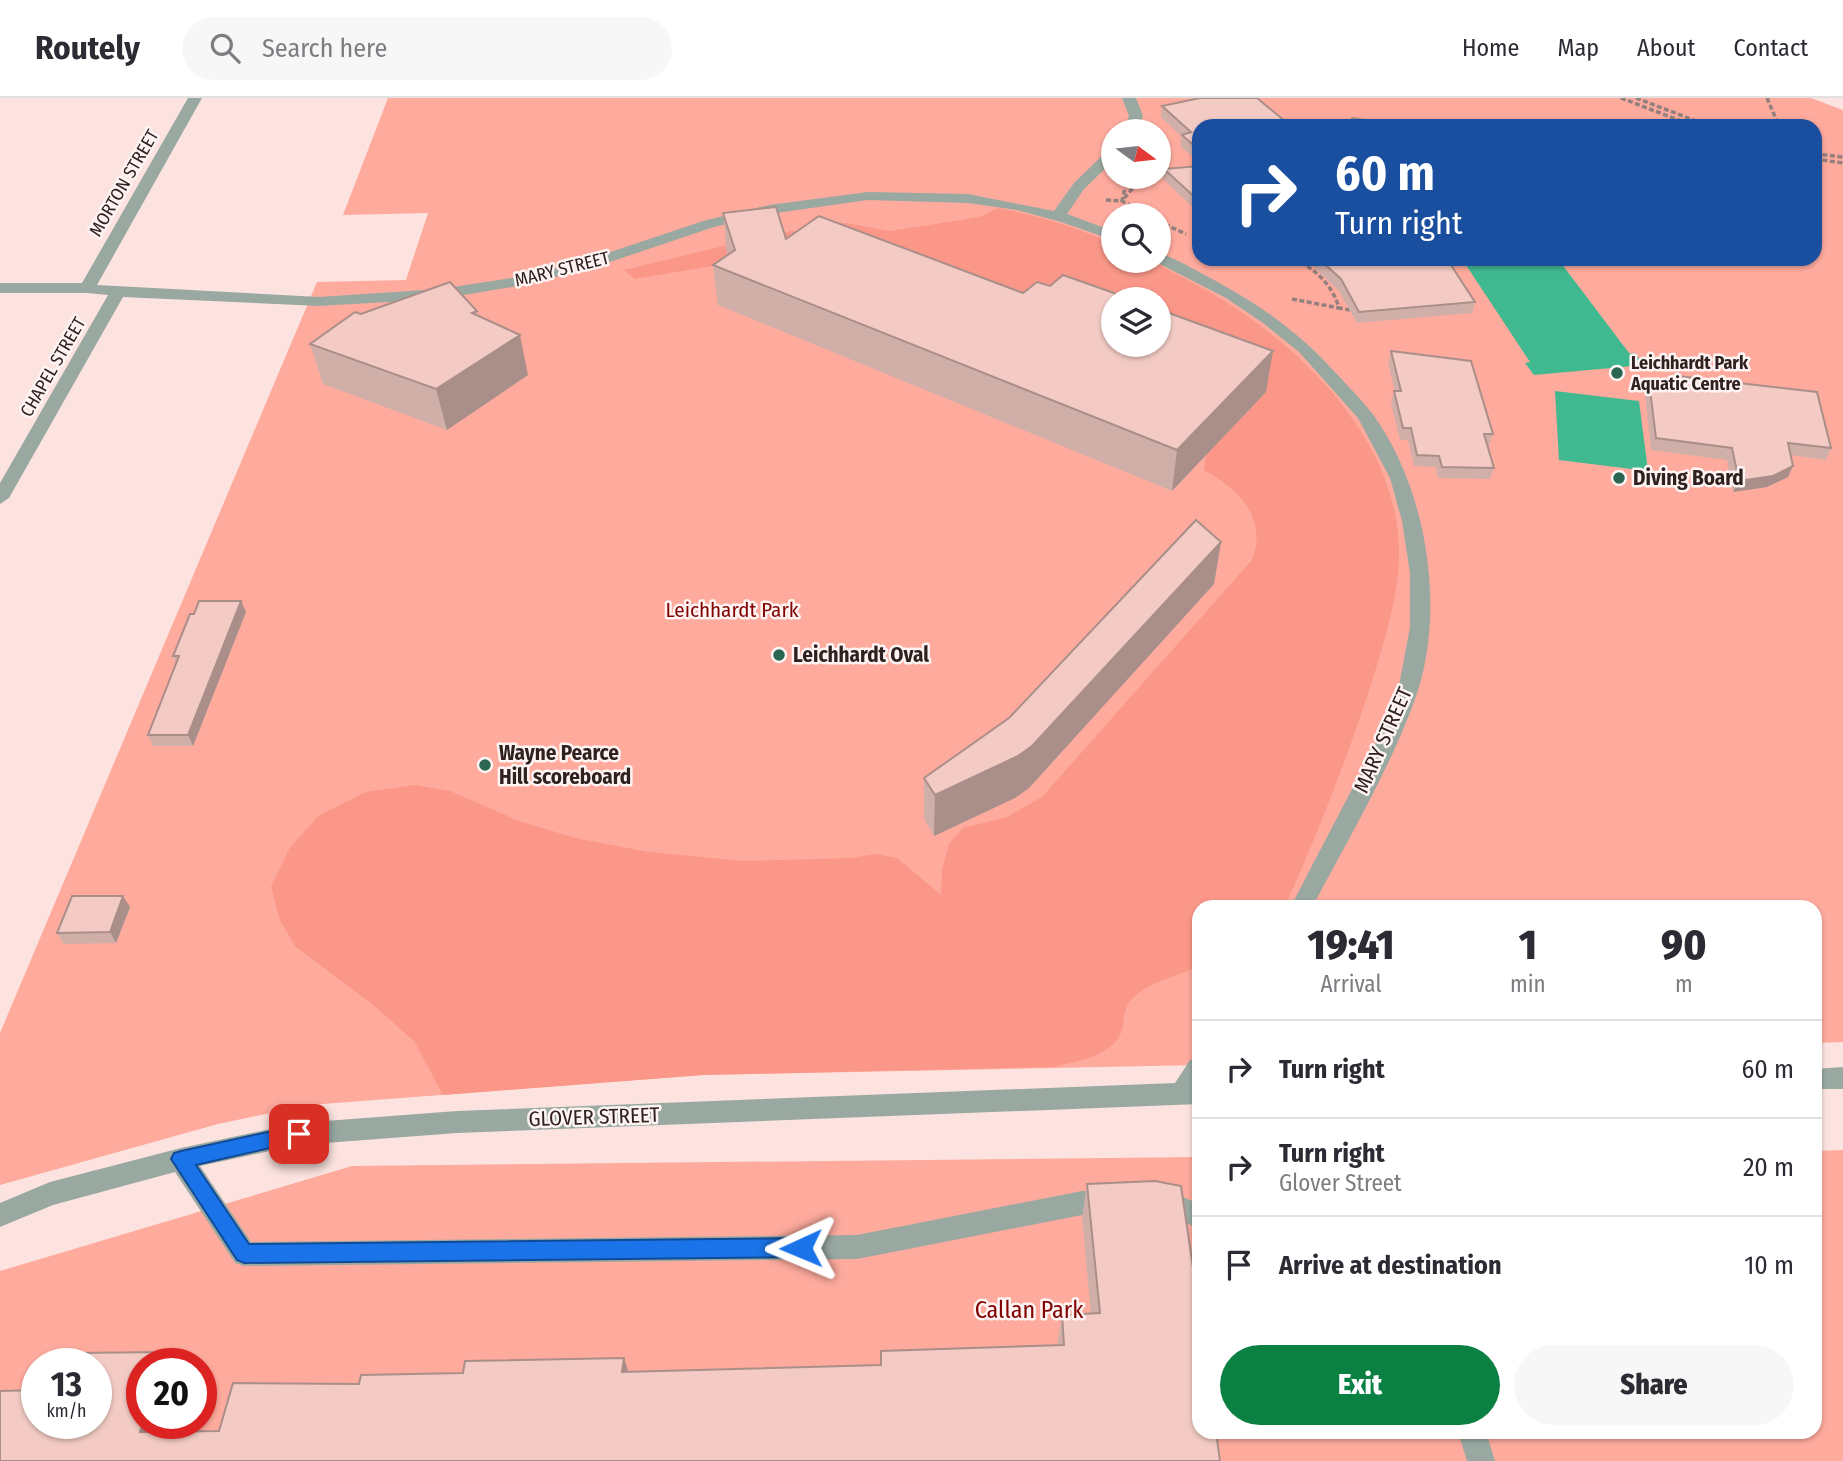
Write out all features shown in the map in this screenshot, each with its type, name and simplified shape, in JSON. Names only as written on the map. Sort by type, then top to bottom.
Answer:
[{"type":"street","name":"MORTON STREET","points":[[87,288],[195,98]]},
{"type":"street","points":[[1129,98],[1135,119]]},
{"type":"street","points":[[1058,216],[1079,186],[1101,165]]},
{"type":"street","name":"MARY STREET","points":[[0,288],[87,288],[118,292],[319,301],[438,295],[525,278],[629,252],[718,222],[761,211],[835,198],[895,194],[1002,203],[1058,216],[1101,232]]},
{"type":"street","name":"MARY STREET","points":[[1171,264],[1231,295],[1306,349],[1364,416],[1399,478],[1411,521],[1419,573],[1420,627],[1409,686],[1384,747],[1305,900]]},
{"type":"street","name":"CHAPEL STREET","points":[[0,498],[118,292]]},
{"type":"street","points":[[1822,1079],[1843,1078]]},
{"type":"street","name":"GLOVER STREET","points":[[0,1215],[50,1194],[181,1159],[299,1134],[457,1122],[1190,1093]]},
{"type":"street","points":[[181,1159],[244,1254],[857,1247],[1082,1203],[1148,1201],[1174,1205],[1192,1214]]},
{"type":"street","points":[[1474,1439],[1481,1461]]},
{"type":"path","points":[[1621,98],[1676,119]]},
{"type":"path","points":[[1636,98],[1691,119]]},
{"type":"path","points":[[1767,98],[1776,119]]},
{"type":"path","points":[[1822,155],[1843,157]]},
{"type":"path","points":[[1822,160],[1843,163]]},
{"type":"path","points":[[1122,201],[1125,189]]},
{"type":"path","points":[[1122,201],[1132,189]]},
{"type":"path","points":[[1122,201],[1126,203]]},
{"type":"path","points":[[1171,227],[1189,236]]},
{"type":"path","points":[[1304,266],[1321,278],[1338,298],[1339,308]]},
{"type":"path","points":[[1304,303],[1350,310]]},
{"type":"green space","name":"Leichhardt Oval","points":[[388,98],[1811,98],[1843,110],[1843,1042],[1822,1043],[1822,900],[1192,900],[1192,1065],[703,1075],[309,1105],[218,1124],[0,1185],[0,1033],[317,282],[406,280],[428,213],[343,215]]},
{"type":"green space","name":"Callan Park","points":[[1843,1150],[1843,1461],[0,1461],[0,1271],[352,1166],[1192,1157],[1192,1439],[1822,1439],[1822,1151]]},
{"type":"shaded area","points":[[998,208],[1057,223],[1101,239],[1101,273],[1171,271],[1201,287],[1264,328],[1335,396],[1367,442],[1390,492],[1396,519],[1399,559],[1394,598],[1374,675],[1344,763],[1288,900],[1192,900],[1192,969],[1150,986],[1133,998],[1127,1006],[1121,1033],[1109,1048],[1092,1057],[1054,1067],[703,1075],[443,1095],[414,1041],[372,1004],[295,946],[280,920],[271,887],[289,849],[318,816],[366,792],[415,785],[450,791],[519,821],[579,839],[649,852],[744,861],[850,858],[876,854],[897,858],[941,895],[942,870],[949,844],[963,828],[1007,817],[1042,797],[1252,560],[1256,545],[1253,518],[1247,506],[1229,486],[1204,470],[1210,429],[1167,357],[1171,357],[1171,287],[1101,287],[1101,300],[1064,301],[969,280],[730,263],[635,279],[624,270],[773,234],[846,223],[890,231],[980,217]]},
{"type":"shaded area","points":[[1467,266],[1563,266],[1629,353],[1635,353],[1644,365],[1534,375],[1525,363],[1530,362]]},
{"type":"shaded area","points":[[1555,391],[1639,401],[1648,471],[1559,460]]},
{"type":"building","points":[[1200,98],[1257,98],[1282,119],[1192,119],[1192,144],[1182,135],[1191,132],[1162,106]]},
{"type":"building","points":[[1192,167],[1192,195],[1171,175],[1171,168]]},
{"type":"building","points":[[776,207],[786,239],[819,216],[1023,293],[1037,282],[1050,286],[1063,275],[1101,288],[1101,357],[1171,357],[1171,314],[1273,351],[1177,450],[713,265],[735,250],[723,213]]},
{"type":"building","points":[[1327,266],[1452,266],[1475,302],[1359,312],[1341,279]]},
{"type":"building","points":[[450,282],[477,311],[472,313],[520,335],[436,389],[310,344],[355,312],[361,314]]},
{"type":"building","points":[[1391,351],[1471,361],[1493,434],[1484,434],[1494,468],[1442,467],[1439,456],[1417,455],[1411,428],[1403,428],[1394,391],[1401,391]]},
{"type":"building","points":[[1677,376],[1817,392],[1831,448],[1788,443],[1793,466],[1773,476],[1739,481],[1732,448],[1656,438],[1649,381],[1684,385]]},
{"type":"building","points":[[1196,520],[1221,542],[1032,746],[1018,756],[935,795],[924,778],[1009,718]]},
{"type":"building","points":[[199,601],[241,601],[188,735],[148,735],[179,656],[173,656],[190,614],[194,614]]},
{"type":"building","points":[[72,896],[123,896],[110,932],[57,933]]},
{"type":"building","points":[[1155,1181],[1181,1186],[1192,1261],[1192,1439],[1217,1439],[1220,1461],[0,1461],[0,1391],[21,1390],[21,1439],[112,1439],[112,1353],[126,1352],[126,1439],[217,1439],[217,1431],[233,1383],[359,1384],[361,1375],[463,1373],[465,1361],[624,1358],[622,1372],[881,1365],[881,1351],[1064,1345],[1062,1315],[1100,1313],[1087,1184]]},
{"type":"place","name":"Leichhardt Park Aquatic Centre","points":[[1617,373]]},
{"type":"place","name":"Diving Board","points":[[1619,478]]},
{"type":"place","name":"Leichhardt Oval","points":[[779,655]]},
{"type":"place","name":"Wayne Pearce Hill scoreboard","points":[[485,765]]},
{"type":"route","points":[[299,1134],[181,1159],[244,1254],[801,1248]]},
{"type":"park label","name":"Leichhardt Park","points":[[732,610]]}]
